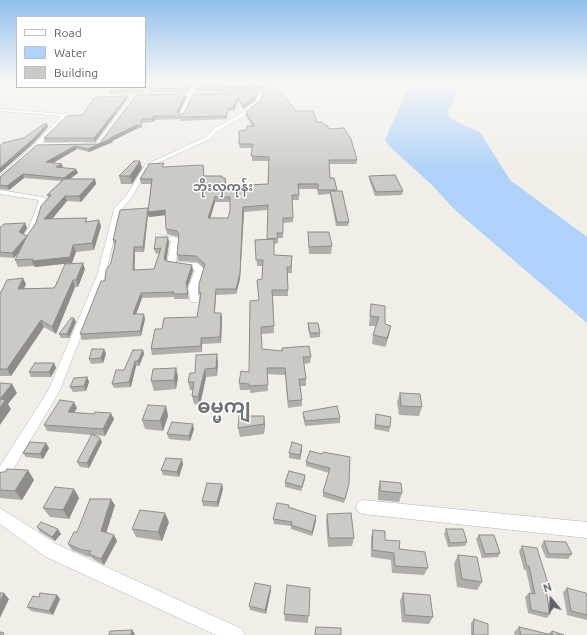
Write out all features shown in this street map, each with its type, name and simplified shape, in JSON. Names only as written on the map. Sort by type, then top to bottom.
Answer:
[{"type":"street","points":[[0,178],[37,145],[65,115],[34,113]]},
{"type":"street","points":[[37,145],[98,145],[122,113]]},
{"type":"street","points":[[0,478],[53,392],[101,276],[118,209],[129,196],[147,166],[208,138],[215,130],[245,113]]},
{"type":"street","points":[[0,192],[42,199],[33,228],[27,236]]},
{"type":"street","points":[[159,236],[175,240],[171,264],[194,264],[200,268],[193,289],[194,300]]},
{"type":"street","points":[[362,507],[587,530]]},
{"type":"street","points":[[0,515],[52,551],[236,635]]},
{"type":"water","points":[[397,113],[448,113],[449,117],[480,132],[510,180],[587,237],[587,323],[455,210],[431,184],[389,146],[385,140]]},
{"type":"building","points":[[84,113],[114,113],[94,138],[44,138],[67,116],[82,115]]},
{"type":"building","points":[[123,113],[178,113],[181,115],[184,113],[227,113],[227,116],[154,116],[152,119],[142,119],[141,125],[137,125],[110,138],[112,138],[99,144]]},
{"type":"building","points":[[246,113],[314,113],[317,122],[322,122],[324,125],[327,125],[329,129],[344,128],[351,139],[357,160],[329,160],[330,178],[334,178],[337,190],[318,190],[318,184],[298,184],[299,195],[292,195],[293,218],[283,218],[283,233],[277,233],[278,238],[267,239],[268,205],[243,207],[240,273],[236,289],[216,289],[214,313],[221,313],[220,337],[201,338],[201,346],[151,349],[155,329],[162,329],[164,318],[197,317],[201,293],[199,293],[199,284],[205,264],[196,256],[177,255],[179,234],[177,231],[166,229],[165,210],[148,212],[152,179],[140,179],[149,164],[164,163],[162,167],[203,165],[204,176],[222,176],[222,178],[225,178],[226,186],[268,184],[269,157],[251,156],[253,144],[239,144],[239,131],[246,130],[247,126],[254,126]],"holes":[[[215,197],[230,197],[230,210],[228,218],[208,218]]]},
{"type":"building","points":[[44,124],[47,124],[33,139],[0,168],[0,146],[3,143],[24,138]]},
{"type":"building","points":[[99,144],[88,149],[75,146],[46,162],[62,164],[56,167],[76,169],[64,178],[23,174],[7,186],[0,185],[0,177],[37,145]]},
{"type":"building","points":[[134,161],[140,161],[130,176],[119,176]]},
{"type":"building","points":[[395,175],[403,191],[376,192],[369,176]]},
{"type":"building","points":[[64,179],[95,179],[79,196],[65,196],[44,219],[87,218],[85,222],[99,220],[92,243],[73,245],[70,257],[32,261],[33,259],[15,260],[28,234],[36,223],[41,206],[51,195],[47,195]]},
{"type":"building","points":[[330,191],[342,191],[349,222],[337,222]]},
{"type":"building","points":[[148,208],[143,247],[134,247],[133,270],[154,269],[161,248],[154,249],[156,237],[168,237],[164,259],[166,261],[192,265],[186,283],[188,294],[173,294],[174,292],[141,293],[133,314],[144,314],[140,331],[80,334],[101,281],[105,281],[106,270],[111,263],[116,240],[113,240],[120,210]]},
{"type":"building","points":[[25,223],[19,232],[27,236],[12,253],[0,252],[0,227],[4,224]]},
{"type":"building","points":[[308,232],[329,232],[332,246],[309,247]]},
{"type":"building","points":[[274,239],[274,255],[292,256],[291,267],[287,267],[288,290],[272,290],[274,326],[261,327],[262,349],[282,351],[282,348],[309,346],[311,357],[303,357],[306,379],[299,379],[302,400],[288,401],[285,368],[267,368],[268,385],[249,386],[249,384],[239,383],[241,371],[249,372],[250,301],[259,300],[257,280],[262,279],[263,260],[256,260],[255,240]]},
{"type":"building","points":[[83,263],[76,280],[73,280],[52,327],[41,320],[7,369],[0,369],[0,294],[7,280],[23,278],[18,289],[53,288],[55,287],[65,264]]},
{"type":"building","points":[[371,304],[385,306],[385,324],[391,326],[387,338],[373,335],[379,317],[370,316]]},
{"type":"building","points":[[71,318],[74,318],[67,334],[59,334]]},
{"type":"building","points":[[308,323],[318,323],[320,333],[310,333]]},
{"type":"building","points":[[92,349],[104,349],[101,358],[89,359]]},
{"type":"building","points":[[133,350],[143,350],[138,361],[135,361],[129,382],[112,384],[116,370],[124,370]]},
{"type":"building","points":[[217,354],[216,368],[205,369],[198,397],[192,396],[194,382],[188,382],[190,373],[195,373],[196,355]]},
{"type":"building","points":[[35,363],[54,363],[49,372],[29,372]]},
{"type":"building","points":[[176,368],[174,380],[151,381],[153,369]]},
{"type":"building","points":[[87,377],[84,386],[70,387],[74,378]]},
{"type":"building","points":[[0,383],[12,384],[0,399]]},
{"type":"building","points":[[400,393],[420,394],[422,407],[401,406]]},
{"type":"building","points":[[0,399],[5,400],[0,408]]},
{"type":"building","points":[[60,400],[74,402],[68,412],[94,414],[95,412],[111,413],[103,429],[44,425]]},
{"type":"building","points":[[148,405],[166,406],[160,421],[142,420]]},
{"type":"building","points":[[337,406],[340,418],[305,421],[303,412]]},
{"type":"building","points":[[376,414],[391,417],[390,427],[375,425]]},
{"type":"building","points":[[239,416],[264,416],[264,424],[238,428]]},
{"type":"building","points":[[172,422],[193,424],[189,436],[167,434]]},
{"type":"building","points":[[92,434],[100,438],[87,463],[77,462]]},
{"type":"building","points":[[30,442],[46,443],[40,454],[23,453]]},
{"type":"building","points":[[292,442],[302,445],[300,455],[289,453]]},
{"type":"building","points":[[310,451],[350,457],[349,484],[345,499],[323,492],[330,468],[306,462]]},
{"type":"building","points":[[166,458],[182,459],[177,472],[161,470]]},
{"type":"building","points":[[7,469],[28,470],[15,491],[0,490],[0,473],[5,472]]},
{"type":"building","points":[[289,471],[305,475],[302,487],[285,482]]},
{"type":"building","points":[[380,481],[401,483],[402,493],[380,491]]},
{"type":"building","points":[[207,483],[222,484],[217,502],[202,501]]},
{"type":"building","points":[[55,487],[74,489],[63,510],[43,508]]},
{"type":"building","points":[[90,499],[111,499],[101,531],[114,535],[101,559],[89,554],[91,551],[82,550],[68,544],[74,532],[77,532]]},
{"type":"building","points":[[277,503],[289,505],[288,507],[316,516],[312,532],[291,525],[292,522],[273,519]]},
{"type":"building","points":[[140,510],[165,513],[158,532],[132,529]]},
{"type":"building","points":[[351,513],[354,538],[329,538],[327,514]]},
{"type":"building","points":[[41,522],[58,529],[52,537],[37,527]]},
{"type":"building","points":[[446,529],[463,529],[467,542],[450,543]]},
{"type":"building","points":[[373,530],[385,531],[385,540],[400,541],[399,549],[425,552],[428,568],[395,566],[394,553],[372,550]]},
{"type":"building","points":[[479,535],[494,535],[500,553],[485,554]]},
{"type":"building","points":[[544,541],[566,542],[572,554],[549,554]]},
{"type":"building","points":[[522,546],[537,548],[550,590],[546,590],[550,614],[531,610],[529,593],[535,594],[529,566],[527,566]]},
{"type":"building","points":[[458,555],[477,557],[482,582],[462,579]]},
{"type":"building","points":[[255,583],[271,586],[265,610],[249,606]]},
{"type":"building","points":[[287,585],[310,588],[309,616],[284,614]]},
{"type":"building","points":[[567,588],[586,593],[587,615],[571,611]]},
{"type":"building","points":[[0,593],[4,593],[0,601]]},
{"type":"building","points":[[40,593],[57,595],[49,611],[27,607],[33,596],[39,597]]},
{"type":"building","points":[[403,593],[430,595],[433,617],[405,615]]},
{"type":"building","points":[[474,619],[488,624],[488,635],[473,635]]},
{"type":"building","points":[[316,627],[341,628],[341,635],[315,635]]},
{"type":"building","points":[[519,627],[552,635],[521,635]]},
{"type":"building","points":[[132,630],[131,635],[109,635],[110,631]]},
{"type":"building","points":[[552,631],[564,635],[552,635]]},
{"type":"district","name":"ဘိုးလှကုန်း","points":[[223,187]]},
{"type":"district","name":"ဓမ္မကျ","points":[[224,407]]}]
